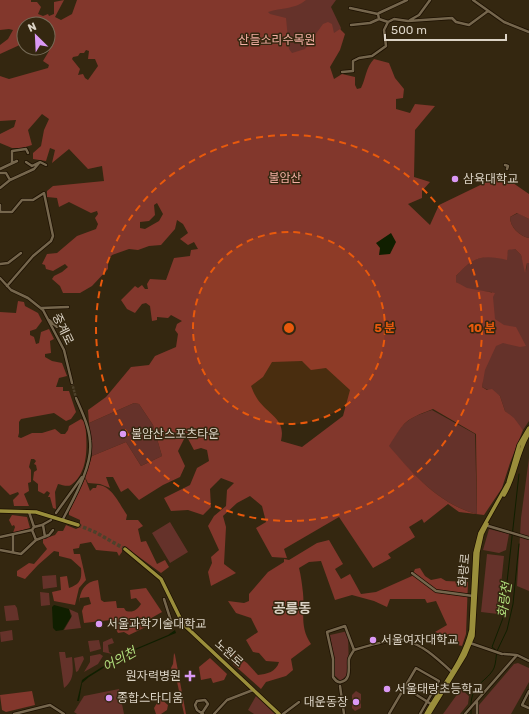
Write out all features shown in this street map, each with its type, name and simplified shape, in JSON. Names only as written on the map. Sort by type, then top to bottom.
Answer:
[{"type":"main road","name":"화랑로","points":[[429,714],[469,642],[474,629],[474,596],[478,552],[485,525],[508,483],[519,445],[529,428]]},
{"type":"main road","name":"화랑로","points":[[485,525],[509,487],[521,448],[529,433]]},
{"type":"main road","points":[[0,511],[29,512],[64,519],[78,525]]},
{"type":"main road","name":"노원로","points":[[125,549],[161,579],[182,624],[254,689],[279,714]]},
{"type":"main road","name":"화랑로","points":[[426,714],[452,673]]},
{"type":"street","points":[[350,8],[378,14],[406,0]]},
{"type":"street","points":[[408,21],[419,15],[430,0]]},
{"type":"street","points":[[473,0],[507,24],[527,32]]},
{"type":"street","points":[[342,72],[352,71],[353,61],[372,56],[386,46],[384,30],[388,22],[394,19],[408,21],[452,18],[456,22],[469,25],[488,11]]},
{"type":"street","points":[[378,14],[379,18]]},
{"type":"street","points":[[379,18],[388,22]]},
{"type":"street","points":[[351,25],[370,23],[379,18]]},
{"type":"street","points":[[12,163],[12,151],[26,149],[28,153]]},
{"type":"street","points":[[0,169],[17,161]]},
{"type":"street","points":[[26,162],[32,166],[39,162]]},
{"type":"street","points":[[39,162],[46,165]]},
{"type":"street","points":[[0,188],[10,180],[34,169],[39,162]]},
{"type":"street","points":[[505,165],[508,166],[507,169]]},
{"type":"street","points":[[0,173],[6,173],[10,180]]},
{"type":"street","points":[[0,205],[0,212],[12,212],[22,200],[33,200],[44,193],[53,236],[51,241],[33,256],[7,286]]},
{"type":"street","points":[[0,264],[8,263],[21,253]]},
{"type":"street","name":"중계로","points":[[0,275],[1,279],[7,286],[41,308],[64,350],[72,384]]},
{"type":"street","points":[[41,308],[68,307]]},
{"type":"street","points":[[48,319],[57,328]]},
{"type":"street","points":[[64,519],[83,477],[91,443],[87,424],[76,398]]},
{"type":"street","points":[[56,513],[83,477]]},
{"type":"street","points":[[29,512],[34,527]]},
{"type":"street","points":[[0,536],[32,530],[34,527],[43,525],[51,520]]},
{"type":"street","points":[[43,525],[45,537]]},
{"type":"street","points":[[485,525],[529,538]]},
{"type":"street","points":[[32,530],[36,540]]},
{"type":"street","points":[[0,550],[21,554],[36,540],[49,535],[53,530]]},
{"type":"street","points":[[13,534],[13,552]]},
{"type":"street","points":[[412,572],[436,591],[474,596]]},
{"type":"street","points":[[164,599],[172,624]]},
{"type":"street","points":[[354,650],[344,626],[327,632],[333,659],[333,677],[337,681],[340,682],[345,680],[349,674],[349,659],[354,650],[384,641],[403,640],[415,643],[429,651],[452,673]]},
{"type":"street","points":[[469,642],[492,652],[517,655],[529,661]]},
{"type":"street","points":[[467,713],[517,655]]},
{"type":"street","points":[[388,714],[416,668],[439,681],[420,714]]},
{"type":"street","points":[[340,686],[344,714]]},
{"type":"street","points":[[404,688],[432,703]]},
{"type":"street","points":[[214,714],[227,700],[234,696],[250,693],[254,689]]},
{"type":"street","points":[[529,691],[522,705],[529,708]]},
{"type":"street","points":[[200,699],[205,700],[208,704],[202,714],[195,705],[200,699]]},
{"type":"street","points":[[477,701],[477,714]]},
{"type":"street","points":[[283,714],[299,702]]},
{"type":"street","points":[[14,714],[50,705],[64,714]]},
{"type":"green space","name":"불암산","points":[[0,0],[31,0],[31,2],[37,2],[41,7],[38,14],[43,16],[16,16],[16,47],[0,54],[0,45],[8,39],[13,30],[0,30]]},
{"type":"green space","name":"불암산","points":[[64,0],[56,16],[49,16],[54,14],[54,2]]},
{"type":"green space","name":"불암산","points":[[77,0],[306,0],[292,7],[268,12],[270,14],[286,18],[289,49],[292,53],[305,49],[323,24],[328,22],[332,24],[334,33],[340,29],[345,34],[340,50],[330,67],[334,79],[342,74],[355,77],[355,85],[357,89],[361,88],[371,62],[374,59],[389,63],[395,78],[404,89],[403,98],[396,99],[396,109],[410,113],[415,104],[435,106],[415,130],[414,177],[430,182],[422,191],[422,198],[408,204],[430,225],[439,205],[499,176],[513,183],[529,194],[529,219],[517,213],[510,217],[513,228],[525,237],[529,238],[529,263],[527,263],[525,273],[521,255],[515,249],[508,250],[507,260],[484,257],[473,261],[456,276],[456,282],[467,288],[495,293],[493,297],[495,319],[504,325],[516,327],[526,346],[520,347],[503,343],[496,346],[485,370],[482,387],[487,390],[492,389],[500,396],[505,411],[514,418],[523,430],[502,488],[484,515],[459,512],[448,504],[424,523],[422,519],[409,527],[415,537],[388,554],[391,558],[373,568],[339,517],[284,549],[287,558],[272,557],[256,528],[266,522],[262,506],[250,496],[237,503],[223,516],[226,527],[224,564],[236,573],[211,586],[208,572],[212,563],[211,557],[219,550],[208,526],[214,516],[226,506],[227,490],[234,483],[221,478],[210,489],[211,507],[203,515],[188,510],[171,511],[164,498],[190,485],[197,468],[209,461],[207,450],[201,448],[194,450],[186,435],[178,451],[185,466],[180,477],[163,485],[139,500],[128,488],[121,492],[113,477],[106,477],[110,488],[100,484],[88,483],[85,477],[92,456],[126,442],[141,466],[162,456],[153,425],[139,404],[134,403],[89,423],[88,410],[106,397],[131,367],[149,365],[155,356],[176,347],[178,334],[175,330],[177,324],[182,321],[171,315],[168,318],[157,317],[157,320],[152,321],[150,306],[146,303],[142,304],[135,313],[127,309],[121,300],[135,286],[138,288],[142,285],[145,289],[148,289],[147,284],[150,279],[166,280],[174,258],[190,256],[191,250],[198,249],[194,242],[188,245],[180,239],[188,233],[183,224],[177,220],[175,229],[161,245],[149,246],[138,250],[129,249],[112,255],[108,260],[108,269],[92,286],[80,293],[63,293],[60,286],[52,279],[68,267],[65,264],[53,271],[46,269],[45,265],[42,264],[47,254],[57,253],[77,236],[96,229],[98,224],[95,218],[98,214],[97,211],[91,213],[69,202],[59,207],[57,198],[47,197],[47,191],[53,186],[104,181],[102,166],[88,169],[69,149],[52,163],[55,150],[50,148],[46,161],[33,159],[33,153],[41,146],[44,130],[49,119],[42,114],[28,130],[32,145],[22,148],[12,148],[0,143],[0,134],[14,127],[16,120],[0,121],[0,76],[9,79],[48,68],[49,65],[43,61],[46,56],[56,56],[56,18],[61,20],[72,14]],"holes":[[[86,50],[89,51],[88,59],[95,59],[98,66],[88,80],[83,74],[78,75],[80,69],[72,59],[80,53],[84,53]],[[157,203],[163,214],[159,221],[145,229],[140,228],[140,222],[149,221],[155,215],[154,205]],[[302,361],[311,370],[326,368],[350,390],[343,416],[302,447],[281,441],[282,434],[279,423],[258,400],[251,386],[263,377],[272,362]],[[433,409],[476,434],[477,514],[451,504],[439,496],[428,487],[389,446],[406,422]]]},
{"type":"green space","name":"산들소리수목원","points":[[236,0],[336,0],[331,7],[341,28],[336,42],[299,73]]},
{"type":"green space","points":[[518,213],[529,219],[529,238],[525,237],[513,228],[510,217]]},
{"type":"green space","points":[[515,249],[521,255],[526,271],[527,263],[529,263],[529,421],[523,430],[505,411],[500,396],[482,387],[492,292],[467,291],[456,282],[456,276],[478,258],[490,257],[506,259],[508,250]]},
{"type":"green space","points":[[18,301],[24,302],[25,306],[38,313],[42,321],[36,329],[30,331],[30,335],[34,337],[36,344],[39,343],[41,332],[49,329],[54,339],[50,341],[51,353],[45,354],[45,357],[52,361],[62,363],[67,376],[59,378],[56,387],[63,387],[63,391],[69,391],[76,412],[71,419],[66,421],[54,413],[21,419],[19,422],[18,437],[21,438],[32,433],[42,433],[55,429],[61,434],[65,434],[69,426],[81,419],[85,422],[86,456],[84,464],[77,479],[70,486],[58,484],[55,492],[56,509],[53,508],[50,497],[48,497],[50,493],[47,491],[44,494],[38,491],[38,484],[33,480],[34,472],[37,470],[36,465],[34,464],[36,461],[34,459],[31,459],[29,467],[31,470],[31,482],[28,483],[29,491],[24,494],[29,506],[14,506],[13,500],[19,494],[18,492],[10,495],[0,485],[0,312],[16,313]]},
{"type":"green space","name":"불암산스포츠타운","points":[[134,403],[139,404],[153,425],[162,456],[141,466],[126,442],[92,456],[89,423]]},
{"type":"green space","points":[[432,410],[475,434],[477,514],[451,504],[439,496],[417,477],[388,446],[406,422],[416,416]]},
{"type":"green space","points":[[529,458],[529,591],[517,586],[521,518]]},
{"type":"green space","points":[[85,478],[90,491],[93,488],[96,488],[97,485],[111,491],[127,515],[126,520],[138,520],[143,526],[138,529],[141,542],[146,541],[157,564],[165,560],[169,567],[161,573],[124,546],[122,547],[122,552],[119,556],[117,552],[96,550],[91,542],[80,544],[79,548],[73,549],[74,554],[80,554],[86,580],[79,588],[75,605],[54,601],[52,592],[61,590],[60,577],[67,576],[69,588],[76,585],[80,581],[81,568],[71,559],[59,556],[59,552],[54,551],[25,579],[17,576],[17,571],[29,563],[34,564],[47,549],[43,543],[43,539],[55,535],[58,531],[63,531],[66,525],[76,529],[80,527],[80,520],[69,515],[69,512]]},
{"type":"green space","points":[[12,515],[27,517],[30,528],[13,533],[15,527],[14,525],[12,526],[9,520]]},
{"type":"green space","points":[[170,522],[188,552],[170,563],[152,533]]},
{"type":"green space","points":[[489,529],[509,534],[506,550],[499,553],[483,550]]},
{"type":"green space","points":[[329,540],[343,564],[335,569],[341,579],[350,574],[361,594],[376,592],[412,576],[415,569],[420,568],[425,576],[431,580],[441,578],[446,581],[468,582],[466,634],[462,646],[458,645],[457,638],[451,634],[443,635],[435,632],[447,625],[436,601],[427,603],[425,599],[390,599],[387,607],[374,601],[352,595],[335,600],[321,561],[309,562],[299,568],[303,593],[303,619],[305,631],[311,644],[291,659],[293,670],[286,676],[266,682],[261,689],[233,664],[234,654],[247,663],[258,675],[268,673],[273,670],[279,662],[266,661],[259,653],[253,652],[246,640],[258,632],[251,618],[236,613],[228,601],[244,603],[249,601],[249,594],[268,572],[284,562],[284,559],[289,560],[317,543]]},
{"type":"green space","points":[[487,554],[504,556],[498,614],[481,612]]},
{"type":"green space","points":[[56,575],[57,587],[43,589],[42,576]]},
{"type":"green space","points":[[98,580],[101,600],[104,602],[116,601],[117,608],[124,608],[128,612],[133,611],[141,604],[136,598],[131,599],[130,590],[146,588],[162,612],[146,621],[148,626],[129,635],[124,632],[118,633],[111,620],[84,623],[82,611],[84,606],[91,604],[89,597],[80,598],[84,587]]},
{"type":"green space","points":[[40,592],[49,593],[50,605],[41,606]]},
{"type":"green space","points":[[15,605],[19,620],[6,621],[4,606]]},
{"type":"green space","points":[[69,609],[78,613],[81,628],[64,630],[72,616]]},
{"type":"green space","points":[[12,630],[13,640],[1,642],[0,632]]},
{"type":"green space","points":[[348,631],[349,673],[341,681],[334,675],[335,664],[330,635]]},
{"type":"green space","points":[[112,638],[114,643],[108,645],[109,652],[112,654],[103,652],[103,642]]},
{"type":"green space","points":[[99,640],[101,649],[90,652],[88,641]]},
{"type":"green space","points":[[59,652],[65,652],[66,658],[72,657],[72,678],[68,685],[64,688]]},
{"type":"green space","points":[[174,653],[186,714],[184,714],[176,677],[171,668]]},
{"type":"green space","points":[[100,654],[103,656],[98,664],[84,672],[90,662],[90,656]]},
{"type":"green space","points":[[83,656],[84,659],[76,672],[74,658]]},
{"type":"green space","points":[[210,658],[227,674],[224,680],[213,683],[211,678],[201,680],[199,667]]},
{"type":"green space","points":[[518,663],[529,668],[529,682],[511,714],[479,714],[479,705],[514,664]]},
{"type":"green space","points":[[119,689],[124,714],[77,714],[74,712],[84,696]]},
{"type":"green space","points":[[461,689],[469,696],[468,704],[460,714],[443,714]]},
{"type":"green space","points":[[32,691],[35,705],[6,712],[2,710],[0,695]]},
{"type":"green space","name":"대운동장","points":[[356,691],[361,694],[361,708],[355,711],[352,708],[352,695]]},
{"type":"green space","points":[[256,696],[275,714],[254,714],[248,710]]},
{"type":"green space","points":[[155,698],[161,699],[168,705],[167,710],[161,714],[156,714],[154,708],[157,703]]},
{"type":"shaded area","points":[[391,233],[396,242],[390,254],[379,255],[380,248],[376,243]]},
{"type":"shaded area","points":[[54,605],[69,609],[71,617],[63,630],[56,631],[53,628],[52,607]]},
{"type":"shaded area","points":[[175,630],[176,633],[126,654],[89,677],[82,683],[79,701],[77,701],[82,680],[86,677],[123,654],[168,635]]},
{"type":"waterway","name":"화랑천","points":[[471,705],[474,692],[491,672],[495,664],[497,651],[492,647],[503,618],[519,474]]},
{"type":"waterway","points":[[497,651],[507,630],[513,604],[519,544]]},
{"type":"waterway","name":"화랑천","points":[[471,709],[471,714]]},
{"type":"tunnel","points":[[72,383],[76,398]]},
{"type":"tunnel","points":[[78,525],[95,532],[125,549]]},
{"type":"place","name":"삼육대학교","points":[[455,179]]},
{"type":"place","name":"불암산스포츠타운","points":[[123,434]]},
{"type":"place","name":"서울과학기술대학교","points":[[99,624]]},
{"type":"place","name":"서울여자대학교","points":[[373,640]]},
{"type":"place","name":"원자력병원","points":[[190,676]]},
{"type":"place","name":"서울태랑초등학교","points":[[387,689]]},
{"type":"place","name":"종합스타디움","points":[[109,698]]},
{"type":"place","name":"대운동장","points":[[356,702]]},
{"type":"district","name":"공릉동","points":[[292,608]]},
{"type":"water label","name":"어의천","points":[[119,659]]}]
